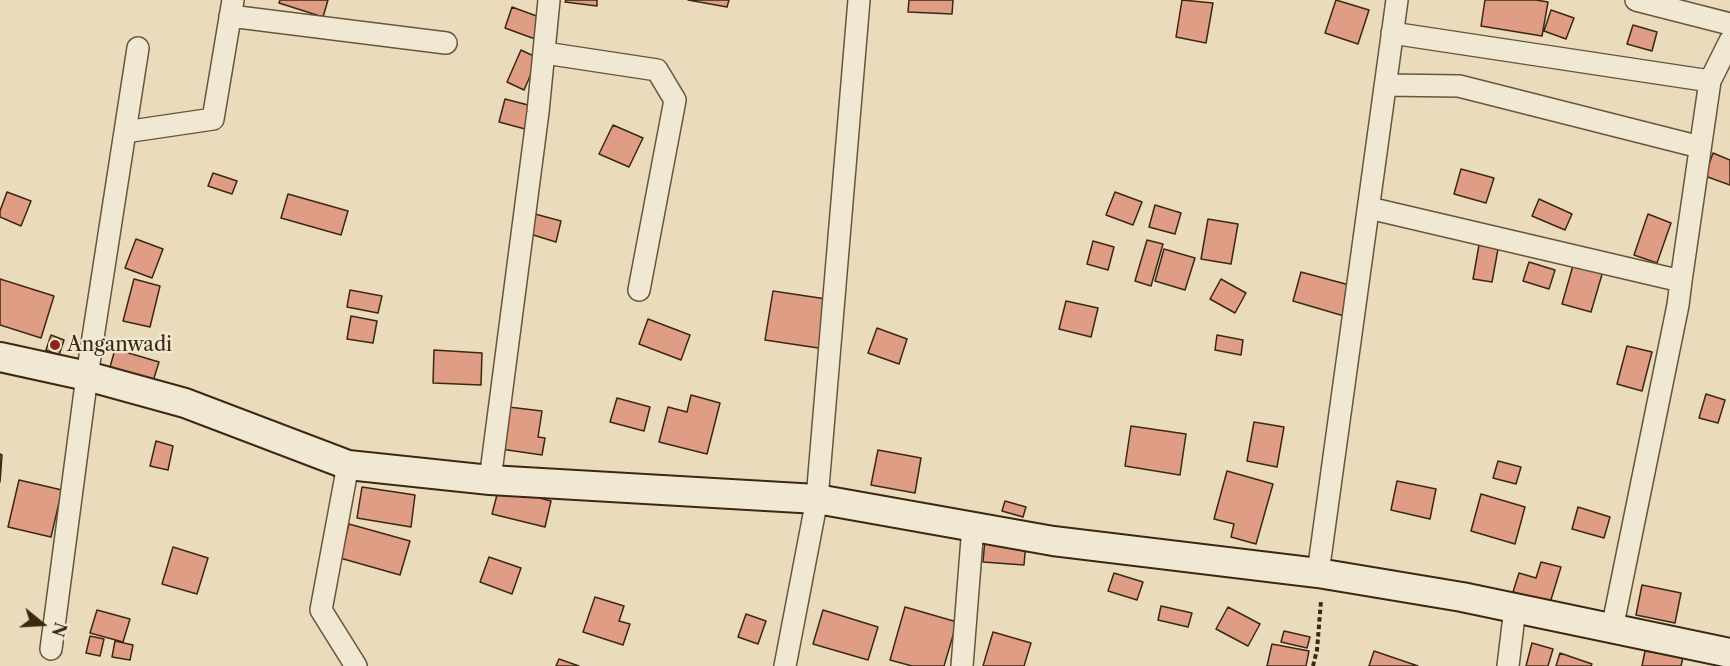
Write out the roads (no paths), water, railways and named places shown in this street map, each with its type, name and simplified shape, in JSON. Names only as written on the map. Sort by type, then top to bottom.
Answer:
[{"type":"street","points":[[490,480],[545,53],[549,0]]},
{"type":"street","points":[[785,666],[817,499],[859,0]]},
{"type":"street","points":[[1318,573],[1397,0]]},
{"type":"street","points":[[1636,0],[1730,24]]},
{"type":"street","points":[[125,132],[213,119],[231,8],[446,43]]},
{"type":"street","points":[[1392,33],[1710,81]]},
{"type":"street","points":[[1612,628],[1678,304],[1710,81],[1730,41]]},
{"type":"street","points":[[51,649],[87,376],[138,48]]},
{"type":"street","points":[[545,53],[657,70],[675,100],[639,290]]},
{"type":"street","points":[[1386,85],[1459,86],[1700,147]]},
{"type":"street","points":[[1369,208],[1680,281]]},
{"type":"street","points":[[0,357],[87,376],[185,403],[348,465],[490,480],[817,499],[1053,541],[1318,573],[1515,608],[1730,653]]},
{"type":"street","points":[[348,465],[321,610],[356,666]]},
{"type":"street","points":[[962,666],[973,526]]},
{"type":"street","points":[[1508,666],[1515,608]]},
{"type":"place","name":"Anganwadi","points":[[55,345]]}]
